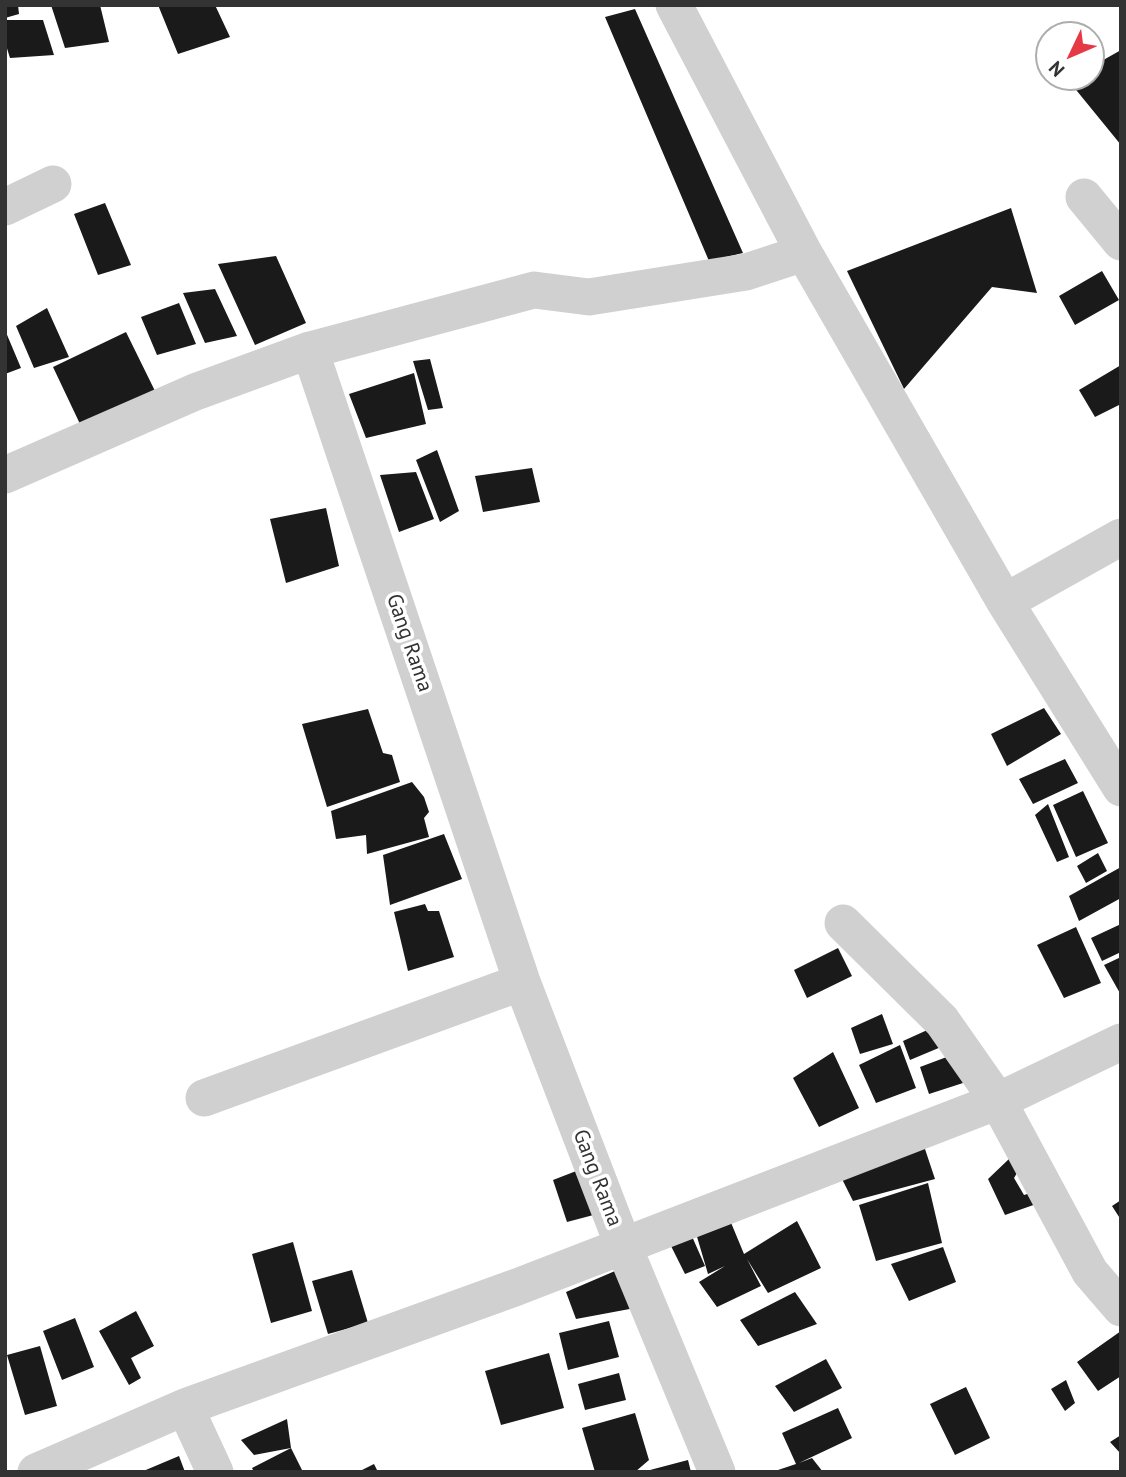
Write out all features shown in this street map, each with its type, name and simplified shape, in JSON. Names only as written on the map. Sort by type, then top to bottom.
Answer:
[{"type":"street","points":[[674,5],[804,253],[1005,602],[1121,788]]},
{"type":"street","points":[[5,207],[53,184]]},
{"type":"street","points":[[1084,197],[1121,242]]},
{"type":"street","points":[[5,475],[195,392],[310,350],[534,290],[589,297],[746,272],[804,253]]},
{"type":"street","name":"Gang Rama","points":[[310,350],[522,982],[623,1245],[718,1472]]},
{"type":"street","points":[[1005,602],[1121,537]]},
{"type":"street","points":[[843,923],[942,1021],[998,1101],[1090,1272],[1121,1308]]},
{"type":"street","points":[[204,1098],[522,982]]},
{"type":"street","points":[[36,1472],[185,1406],[517,1287],[998,1101],[1121,1042]]},
{"type":"street","points":[[185,1406],[215,1472]]},
{"type":"building","points":[[5,5],[18,5],[19,14],[5,18]]},
{"type":"building","points":[[51,5],[100,5],[109,42],[65,48]]},
{"type":"building","points":[[158,5],[215,5],[230,37],[178,54]]},
{"type":"building","points":[[635,9],[743,253],[709,261],[605,17]]},
{"type":"building","points":[[5,20],[43,20],[54,55],[10,58],[5,42]]},
{"type":"building","points":[[1121,50],[1121,145],[1077,91],[1105,91],[1105,59]]},
{"type":"building","points":[[105,203],[131,265],[98,275],[74,214]]},
{"type":"building","points":[[1011,208],[1037,293],[992,287],[904,389],[847,271]]},
{"type":"building","points":[[276,256],[306,323],[255,345],[218,264]]},
{"type":"building","points":[[1102,271],[1119,300],[1075,325],[1059,296]]},
{"type":"building","points":[[215,289],[237,336],[205,343],[183,293]]},
{"type":"building","points":[[179,303],[196,344],[157,355],[141,317]]},
{"type":"building","points":[[47,308],[69,357],[34,368],[16,326]]},
{"type":"building","points":[[5,330],[21,368],[5,374]]},
{"type":"building","points":[[126,332],[155,391],[80,424],[53,367]]},
{"type":"building","points":[[430,359],[443,408],[428,410],[413,361]]},
{"type":"building","points":[[1121,365],[1121,404],[1095,417],[1079,390]]},
{"type":"building","points":[[414,373],[426,424],[366,438],[349,394]]},
{"type":"building","points":[[437,450],[459,511],[440,522],[416,460]]},
{"type":"building","points":[[532,468],[540,502],[483,512],[475,476]]},
{"type":"building","points":[[416,472],[434,519],[399,532],[380,475]]},
{"type":"building","points":[[326,508],[339,566],[286,583],[270,519]]},
{"type":"building","points":[[1044,708],[1061,734],[1007,766],[991,734]]},
{"type":"building","points":[[368,709],[383,753],[392,755],[400,782],[327,807],[302,724]]},
{"type":"building","points":[[1065,759],[1078,783],[1033,804],[1019,779]]},
{"type":"building","points":[[412,782],[424,797],[429,812],[424,818],[429,837],[367,854],[366,835],[336,839],[331,811]]},
{"type":"building","points":[[1083,791],[1108,843],[1076,857],[1053,805]]},
{"type":"building","points":[[1048,804],[1069,857],[1057,862],[1035,815]]},
{"type":"building","points":[[444,834],[462,879],[390,905],[383,855]]},
{"type":"building","points":[[1098,853],[1107,871],[1086,883],[1077,866]]},
{"type":"building","points":[[1121,867],[1121,898],[1079,921],[1069,896]]},
{"type":"building","points":[[425,904],[428,911],[439,911],[454,957],[408,971],[394,912]]},
{"type":"building","points":[[1121,924],[1121,952],[1102,961],[1091,938]]},
{"type":"building","points":[[1076,927],[1101,983],[1064,998],[1037,945]]},
{"type":"building","points":[[838,948],[852,976],[807,998],[794,970]]},
{"type":"building","points":[[1121,957],[1121,995],[1104,965]]},
{"type":"building","points":[[882,1014],[893,1044],[860,1054],[851,1028]]},
{"type":"building","points":[[934,1027],[941,1047],[910,1060],[903,1041]]},
{"type":"building","points":[[900,1045],[916,1088],[876,1103],[859,1065]]},
{"type":"building","points":[[833,1052],[859,1108],[819,1127],[793,1078]]},
{"type":"building","points":[[952,1055],[963,1083],[929,1094],[920,1067]]},
{"type":"building","points":[[922,1140],[935,1179],[853,1201],[840,1175]]},
{"type":"building","points":[[1010,1158],[1020,1168],[1014,1178],[1024,1195],[1040,1190],[1042,1202],[1005,1215],[988,1179]]},
{"type":"building","points":[[584,1168],[601,1213],[567,1222],[553,1180]]},
{"type":"building","points":[[928,1183],[942,1243],[876,1261],[859,1205]]},
{"type":"building","points":[[1121,1200],[1121,1220],[1112,1206]]},
{"type":"building","points":[[727,1213],[744,1254],[797,1221],[821,1268],[768,1293],[747,1259],[761,1286],[717,1307],[699,1282],[725,1266],[708,1274],[695,1230]]},
{"type":"building","points":[[687,1225],[705,1266],[685,1274],[669,1242]]},
{"type":"building","points":[[293,1242],[312,1311],[271,1323],[252,1254]]},
{"type":"building","points":[[943,1247],[956,1282],[909,1301],[891,1264]]},
{"type":"building","points":[[629,1265],[635,1308],[576,1319],[566,1292]]},
{"type":"building","points":[[352,1270],[368,1323],[328,1334],[312,1281]]},
{"type":"building","points":[[795,1292],[817,1324],[758,1346],[740,1320]]},
{"type":"building","points":[[136,1311],[154,1346],[131,1358],[141,1378],[129,1385],[99,1331]]},
{"type":"building","points":[[75,1318],[94,1367],[62,1380],[43,1331]]},
{"type":"building","points":[[609,1321],[619,1357],[568,1370],[559,1333]]},
{"type":"building","points":[[1121,1331],[1121,1376],[1098,1391],[1077,1362]]},
{"type":"building","points":[[40,1346],[57,1406],[25,1415],[7,1355]]},
{"type":"building","points":[[549,1353],[564,1408],[501,1425],[485,1371]]},
{"type":"building","points":[[826,1359],[842,1388],[794,1412],[775,1386]]},
{"type":"building","points":[[619,1373],[626,1400],[585,1410],[578,1384]]},
{"type":"building","points":[[1066,1380],[1075,1403],[1065,1411],[1051,1389]]},
{"type":"building","points":[[966,1387],[990,1438],[955,1455],[930,1404]]},
{"type":"building","points":[[838,1408],[852,1438],[799,1463],[812,1458],[823,1472],[772,1472],[796,1464],[782,1433]]},
{"type":"building","points":[[635,1413],[649,1460],[635,1472],[595,1472],[582,1428]]},
{"type":"building","points":[[287,1419],[291,1448],[254,1455],[241,1440]]},
{"type":"building","points":[[1121,1435],[1121,1454],[1110,1442]]},
{"type":"building","points":[[291,1448],[303,1472],[254,1472],[252,1468]]},
{"type":"building","points":[[179,1456],[185,1472],[141,1472]]},
{"type":"building","points":[[688,1460],[691,1472],[650,1472],[650,1470]]},
{"type":"building","points":[[374,1464],[378,1472],[358,1472]]}]
